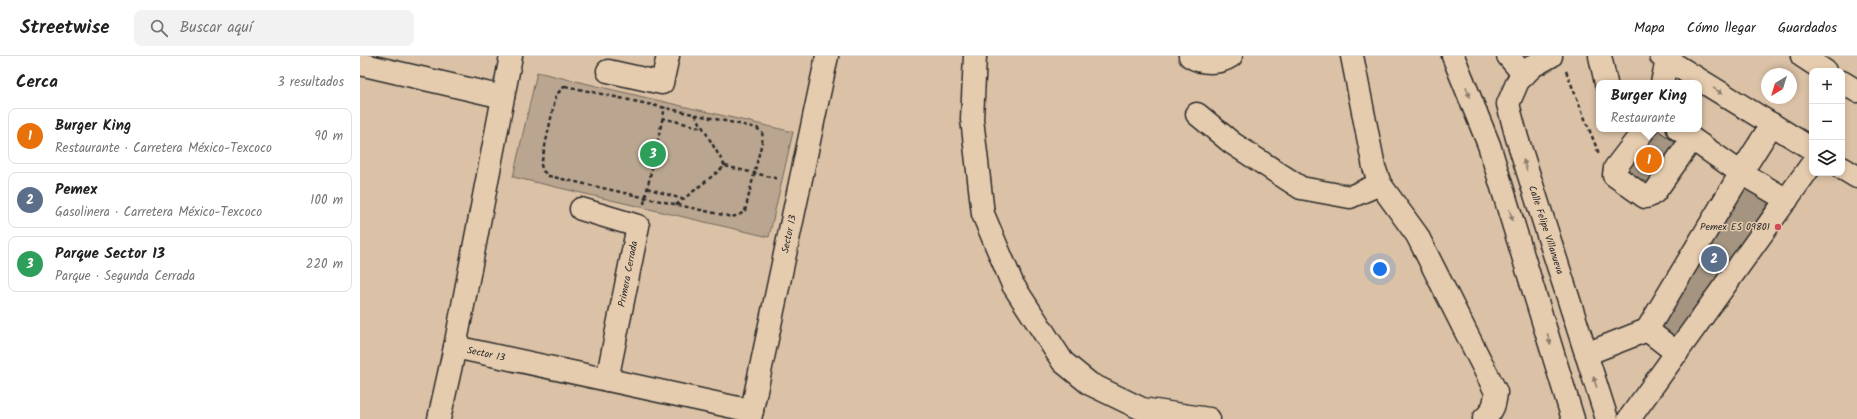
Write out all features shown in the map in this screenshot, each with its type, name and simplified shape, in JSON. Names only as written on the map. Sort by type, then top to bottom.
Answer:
[{"type":"main road","name":"Sector 13","points":[[439,419],[455,347],[511,56]]},
{"type":"main road","points":[[608,71],[662,83],[668,56]]},
{"type":"main road","name":"Sector 13","points":[[455,347],[607,380],[751,415],[827,56]]},
{"type":"main road","points":[[975,56],[972,119],[983,214],[1013,285],[1063,362],[1090,384],[1142,409],[1209,419]]},
{"type":"main road","points":[[1190,56],[1197,60],[1211,62],[1223,61],[1230,56]]},
{"type":"main road","points":[[1352,56],[1374,167],[1380,184],[1417,235],[1496,392],[1495,404],[1484,419]]},
{"type":"main road","points":[[1508,56],[1524,75]]},
{"type":"main road","points":[[1600,56],[1605,80]]},
{"type":"main road","points":[[1802,56],[1820,68]]},
{"type":"main road","points":[[1458,58],[1489,145],[1574,419]]},
{"type":"main road","points":[[1662,80],[1664,58],[1700,80]]},
{"type":"main road","name":"Calle Felipe Villanueva","points":[[1557,60],[1533,66],[1518,81],[1508,104],[1517,138],[1607,419]]},
{"type":"main road","points":[[360,64],[503,97]]},
{"type":"main road","points":[[1702,81],[1809,147]]},
{"type":"main road","points":[[1845,84],[1857,91]]},
{"type":"main road","points":[[1197,114],[1232,143],[1301,188],[1350,197],[1380,184]]},
{"type":"main road","points":[[1586,354],[1647,330],[1772,124]]},
{"type":"main road","points":[[1635,132],[1615,168],[1614,175],[1645,197],[1655,192],[1685,134],[1741,173],[1786,200]]},
{"type":"main road","points":[[1629,419],[1809,168]]},
{"type":"main road","points":[[1845,170],[1857,177]]},
{"type":"main road","points":[[582,209],[638,226]]},
{"type":"main road","name":"Primera Cerrada","points":[[607,380],[638,226]]},
{"type":"main road","points":[[1647,330],[1677,353]]},
{"type":"path","points":[[1557,60],[1598,152],[1615,173]]},
{"type":"path","points":[[638,226],[667,93],[662,83]]},
{"type":"path","points":[[565,86],[695,114],[757,128],[762,133],[763,138],[745,211],[738,216],[732,217],[549,176],[543,171],[541,165],[556,95],[565,86]]},
{"type":"path","points":[[695,114],[725,166],[799,184]]},
{"type":"path","points":[[662,118],[703,128]]},
{"type":"path","points":[[676,205],[725,166]]},
{"type":"path","points":[[647,188],[683,199]]},
{"type":"shaded area","points":[[537,72],[793,132],[769,237],[513,177]]},
{"type":"building","points":[[1645,132],[1660,132],[1682,147],[1648,195],[1616,172]]},
{"type":"building","points":[[1749,179],[1774,195],[1678,339],[1654,322]]},
{"type":"place","name":"Parque Sector 13","points":[[653,154]]},
{"type":"place","name":"Burger King","points":[[1649,160]]},
{"type":"place","name":"Pemex ES 09801","points":[[1778,227]]},
{"type":"place","name":"Pemex","points":[[1714,259]]}]
